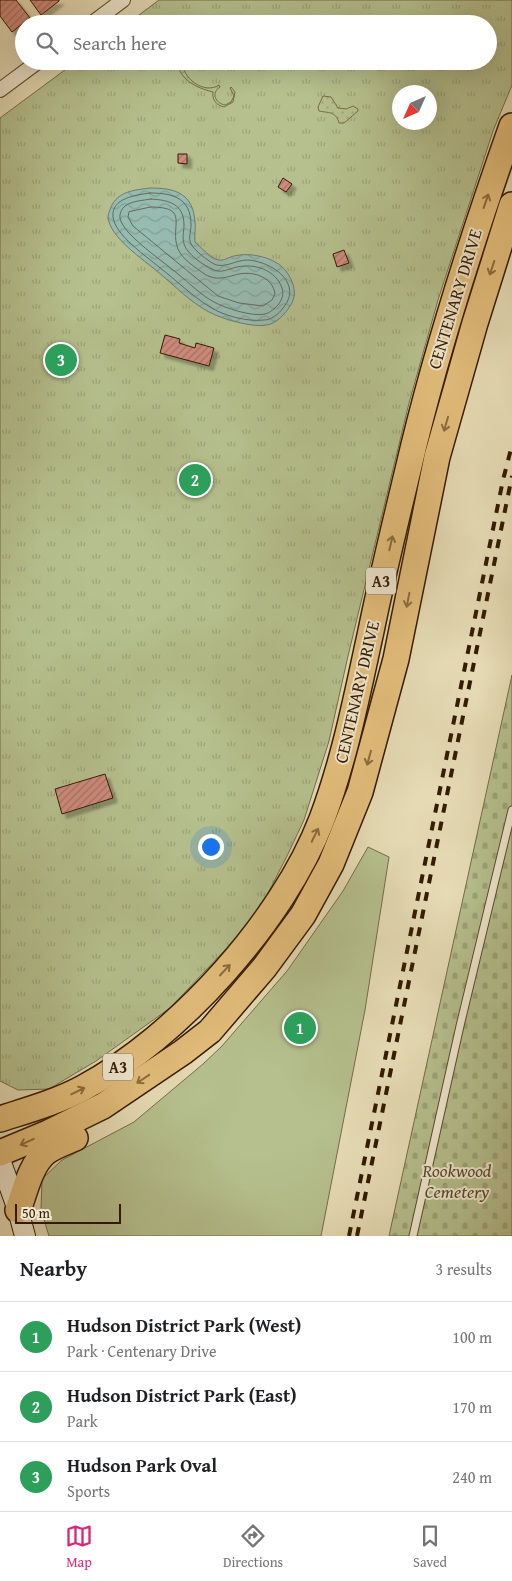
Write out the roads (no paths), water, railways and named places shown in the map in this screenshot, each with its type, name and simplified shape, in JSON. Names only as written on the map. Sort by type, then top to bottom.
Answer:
[{"type":"highway","name":"CENTENARY DRIVE","points":[[0,1119],[33,1109],[81,1089],[111,1072],[161,1033],[192,1006],[242,951],[273,910],[301,863],[320,823],[336,779],[351,726],[379,591],[408,466],[477,225],[512,126]]},
{"type":"highway","name":"CENTENARY DRIVE","points":[[0,1153],[103,1106],[184,1052],[210,1031],[264,968],[303,915],[331,864],[360,792],[396,659],[437,457],[474,323],[512,205]]},
{"type":"highway","points":[[0,1099],[33,1109]]},
{"type":"highway","points":[[18,1210],[34,1168],[40,1159],[47,1152],[82,1134],[103,1106]]},
{"type":"main road","points":[[0,1160],[25,1236]]},
{"type":"street","points":[[103,15],[123,0]]},
{"type":"street","points":[[0,90],[28,70]]},
{"type":"lane","points":[[413,1236],[460,1026],[512,810]]},
{"type":"water","points":[[150,188],[175,191],[186,198],[194,212],[195,242],[216,259],[221,260],[240,255],[255,255],[269,259],[281,266],[286,271],[294,288],[292,302],[283,315],[274,322],[261,326],[229,320],[215,315],[189,298],[128,248],[110,225],[109,212],[114,202],[122,194]]},
{"type":"railway","points":[[349,1236],[503,480],[512,445]]},
{"type":"railway","points":[[357,1236],[512,476]]},
{"type":"place","name":"Hudson Park Oval","points":[[61,360]]},
{"type":"place","name":"Hudson District Park (East)","points":[[195,480]]},
{"type":"place","name":"Hudson District Park (West)","points":[[300,1028]]},
{"type":"park label","name":"Rookwood Cemetery","points":[[457,1181]]}]
